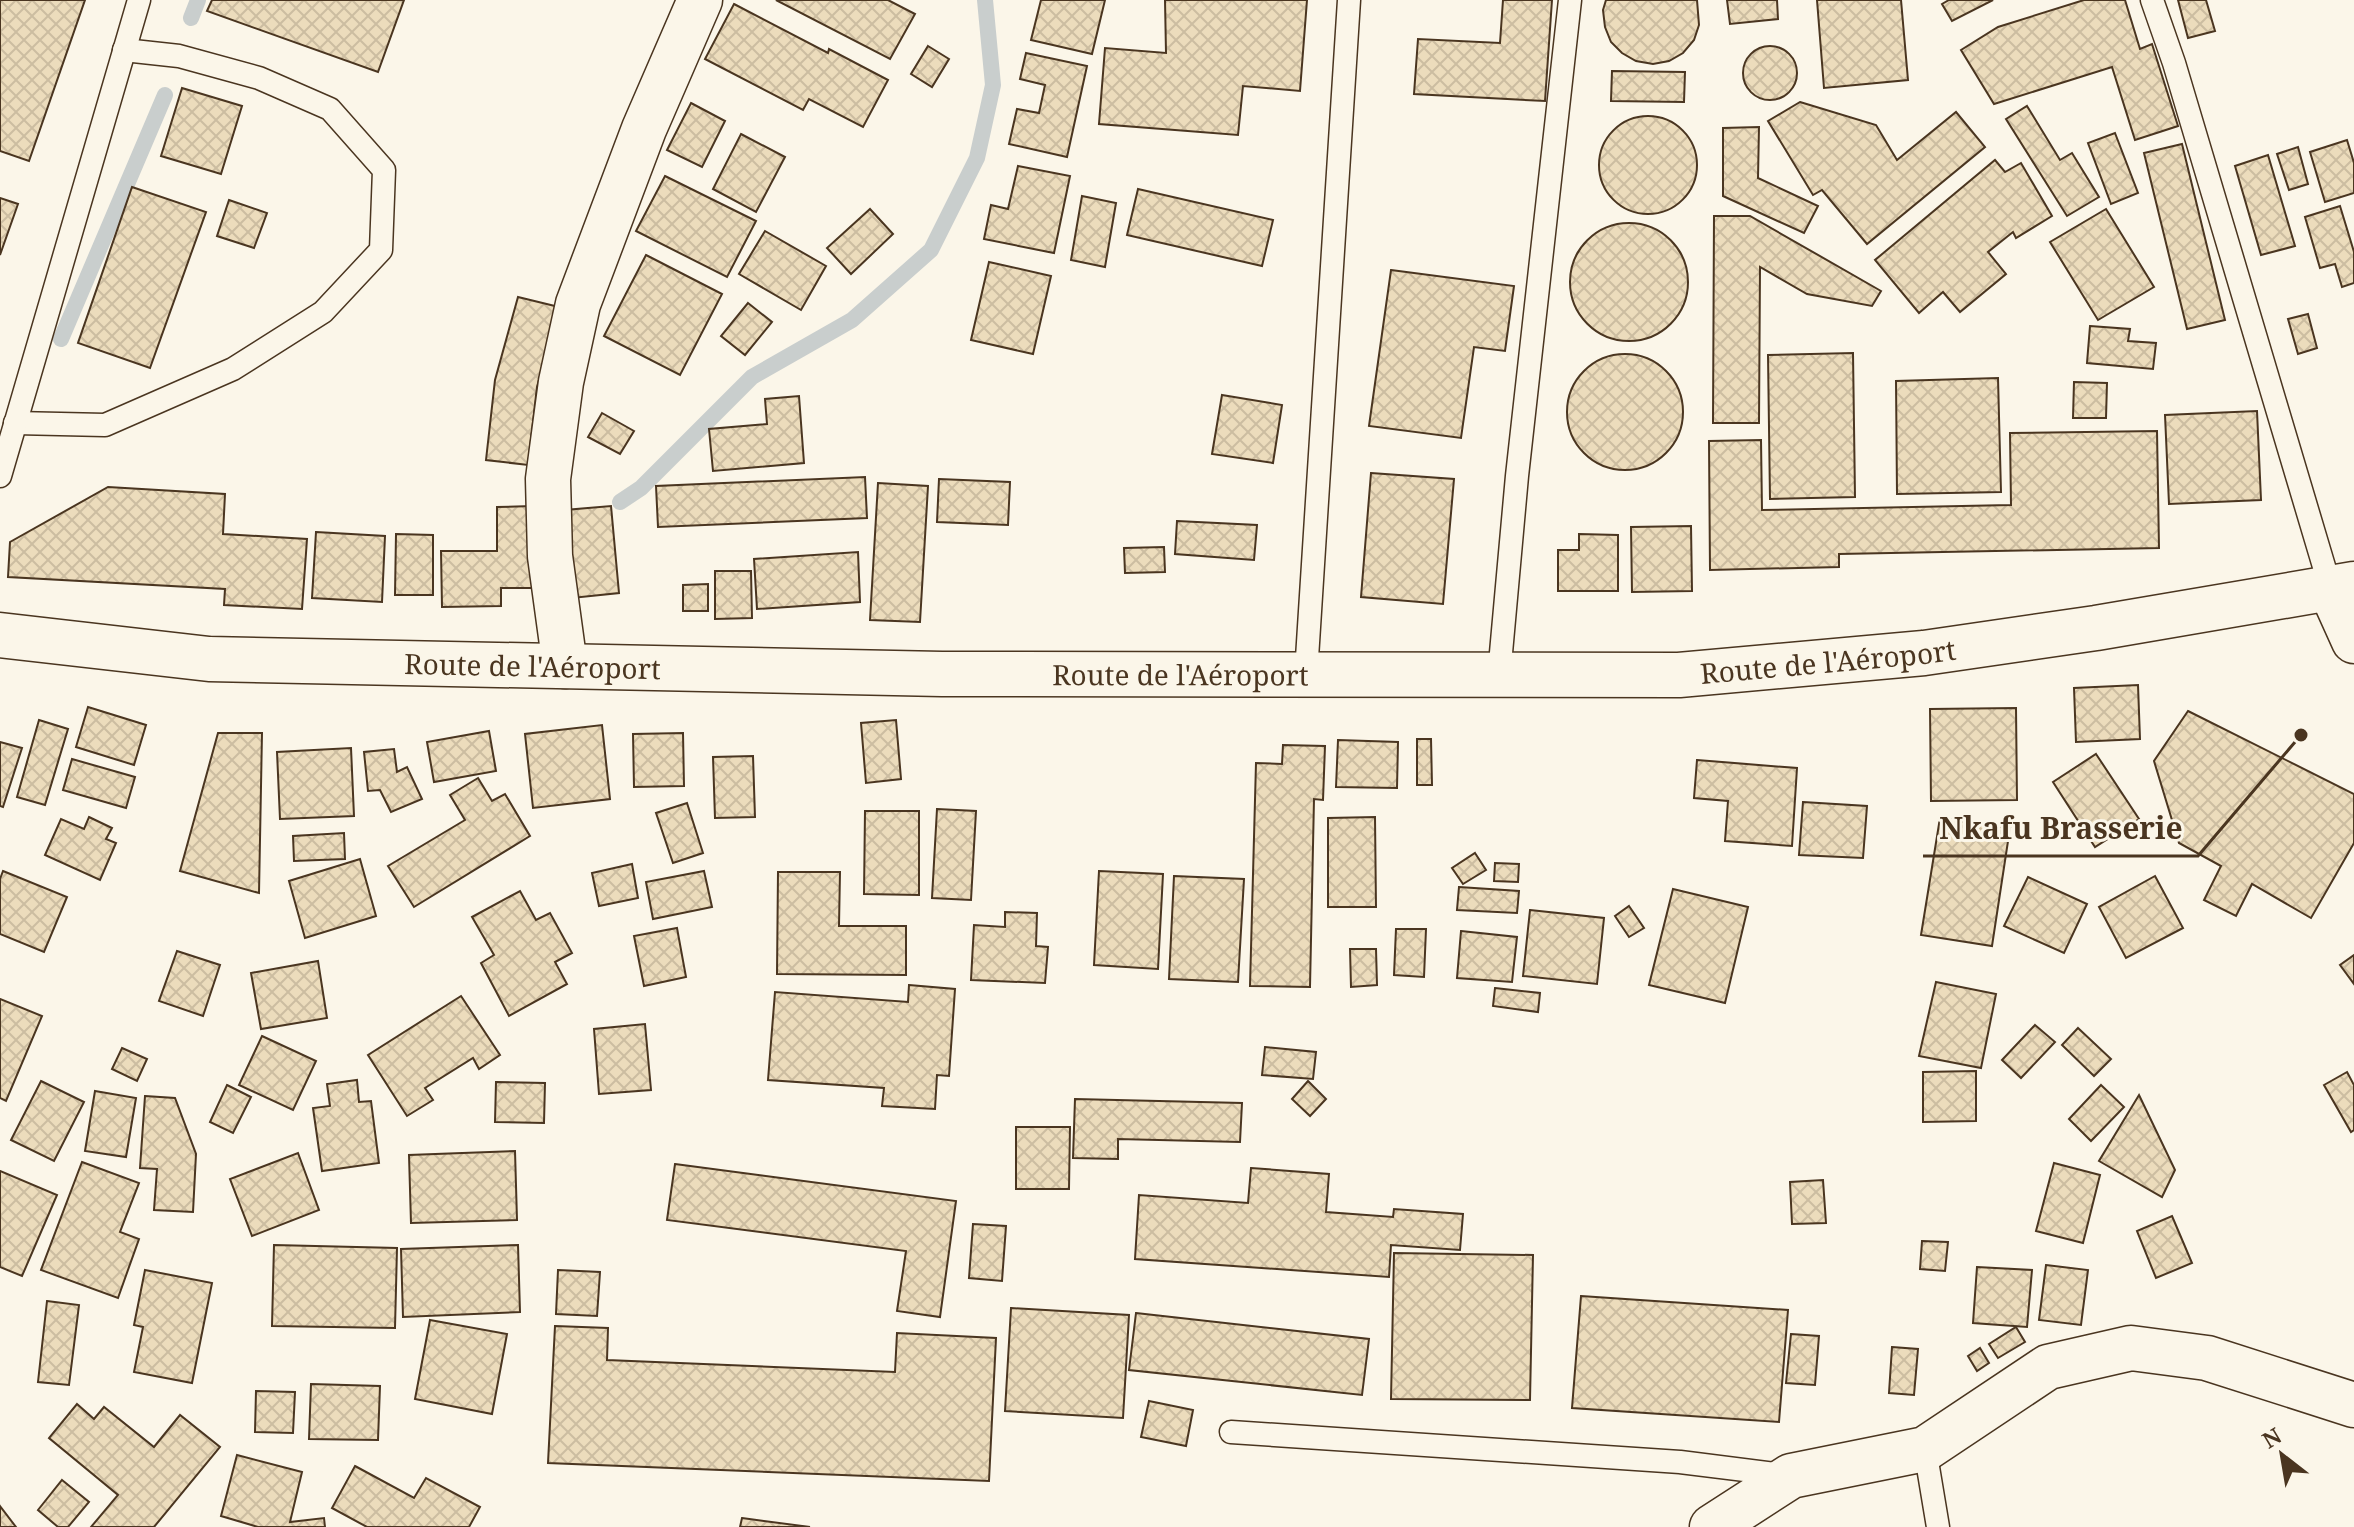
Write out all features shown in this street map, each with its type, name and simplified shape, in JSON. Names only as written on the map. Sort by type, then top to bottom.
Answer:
[{"type":"main road","points":[[565,666],[550,556],[548,479],[561,382],[578,304],[644,129],[700,0]]},
{"type":"main road","points":[[2343,587],[2354,641]]},
{"type":"main road","name":"Route de l'Aéroport","points":[[0,635],[209,659],[942,674],[1679,675],[1924,653],[2343,587]]},
{"type":"main road","points":[[1712,1527],[1791,1476],[1925,1449],[2048,1367],[2131,1348],[2207,1358],[2354,1405]]},
{"type":"lane","points":[[0,476],[139,0]]},
{"type":"lane","points":[[677,0],[677,53]]},
{"type":"lane","points":[[1306,674],[1349,0]]},
{"type":"lane","points":[[1499,675],[1517,476],[1570,0]]},
{"type":"lane","points":[[2152,0],[2343,587]]},
{"type":"lane","points":[[15,423],[105,425],[233,369],[323,312],[381,250],[384,170],[330,109],[259,78],[179,56],[124,50]]},
{"type":"lane","points":[[1231,1432],[1680,1462],[1791,1476]]},
{"type":"lane","points":[[1925,1449],[1938,1527]]},
{"type":"building","points":[[0,0],[85,0],[29,161],[0,151]]},
{"type":"building","points":[[212,0],[404,0],[378,72],[207,11]]},
{"type":"building","points":[[776,0],[888,0],[915,14],[890,59]]},
{"type":"building","points":[[1041,0],[1105,0],[1092,54],[1031,40]]},
{"type":"building","points":[[1165,0],[1307,0],[1300,91],[1243,86],[1238,135],[1099,124],[1105,48],[1166,53]]},
{"type":"building","points":[[1503,0],[1552,0],[1545,101],[1414,94],[1418,39],[1500,43]]},
{"type":"building","points":[[1606,0],[1697,0],[1699,25],[1694,40],[1683,53],[1669,61],[1653,64],[1636,61],[1611,42],[1605,27],[1603,10]]},
{"type":"building","points":[[1727,0],[1777,0],[1778,19],[1730,24]]},
{"type":"building","points":[[1817,0],[1901,0],[1908,80],[1824,88]]},
{"type":"building","points":[[1949,0],[1993,0],[1952,21],[1942,4]]},
{"type":"building","points":[[2084,0],[2125,0],[2140,49],[2152,44],[2178,126],[2135,140],[2112,67],[1994,104],[1961,50],[1998,27]]},
{"type":"building","points":[[2178,0],[2206,0],[2215,31],[2188,38]]},
{"type":"building","points":[[734,4],[888,80],[863,127],[809,99],[803,110],[705,59]]},
{"type":"building","points":[[928,46],[949,59],[932,87],[911,74]]},
{"type":"building","points":[[1770,46],[1789,54],[1797,73],[1789,92],[1770,100],[1751,92],[1743,73],[1751,54]]},
{"type":"building","points":[[1026,53],[1087,66],[1067,157],[1009,144],[1017,109],[1039,113],[1045,85],[1020,79]]},
{"type":"building","points":[[1612,71],[1685,72],[1684,102],[1611,101]]},
{"type":"building","points":[[182,88],[242,106],[221,174],[161,156]]},
{"type":"building","points":[[1800,102],[1876,125],[1897,160],[1956,112],[1985,147],[1867,244],[1822,190],[1813,195],[1768,121]]},
{"type":"building","points":[[691,103],[725,121],[702,167],[667,150]]},
{"type":"building","points":[[2027,106],[2060,160],[2072,153],[2099,197],[2067,216],[2006,119]]},
{"type":"building","points":[[1648,116],[1667,119],[1683,130],[1694,146],[1697,165],[1694,184],[1683,200],[1667,211],[1648,214],[1629,211],[1613,200],[1602,184],[1599,165],[1602,146],[1613,130],[1629,119]]},
{"type":"building","points":[[1759,127],[1758,178],[1818,206],[1804,233],[1723,196],[1723,128]]},
{"type":"building","points":[[2115,133],[2138,193],[2111,204],[2088,143]]},
{"type":"building","points":[[741,134],[785,157],[756,212],[713,189]]},
{"type":"building","points":[[2347,140],[2354,163],[2354,193],[2325,202],[2310,152]]},
{"type":"building","points":[[2182,144],[2225,320],[2187,329],[2144,153]]},
{"type":"building","points":[[2298,147],[2308,184],[2289,190],[2277,154]]},
{"type":"building","points":[[2268,155],[2295,246],[2261,255],[2235,166]]},
{"type":"building","points":[[1995,160],[2005,172],[2021,163],[2052,216],[2016,238],[2013,232],[1988,252],[2006,274],[1960,312],[1943,292],[1919,313],[1875,260]]},
{"type":"building","points":[[1018,166],[1070,176],[1054,253],[984,239],[991,205],[1008,209]]},
{"type":"building","points":[[665,176],[756,221],[727,277],[636,231]]},
{"type":"building","points":[[132,187],[206,212],[150,368],[78,343]]},
{"type":"building","points":[[1138,189],[1273,220],[1262,266],[1127,235]]},
{"type":"building","points":[[1082,196],[1116,203],[1105,267],[1071,260]]},
{"type":"building","points":[[0,198],[18,204],[0,255]]},
{"type":"building","points":[[229,200],[267,213],[254,248],[217,236]]},
{"type":"building","points":[[2340,206],[2354,252],[2354,283],[2342,287],[2335,264],[2320,268],[2305,217]]},
{"type":"building","points":[[870,209],[893,234],[851,274],[827,248]]},
{"type":"building","points":[[2106,209],[2154,287],[2098,320],[2050,242]]},
{"type":"building","points":[[1714,216],[1750,216],[1881,291],[1872,306],[1807,294],[1760,267],[1759,423],[1713,423]]},
{"type":"building","points":[[1629,223],[1652,227],[1671,240],[1684,259],[1688,282],[1684,305],[1671,324],[1652,337],[1629,341],[1606,337],[1587,324],[1574,305],[1570,282],[1574,259],[1587,240],[1606,227]]},
{"type":"building","points":[[765,231],[826,266],[801,310],[739,274]]},
{"type":"building","points":[[646,255],[722,294],[680,375],[604,336]]},
{"type":"building","points":[[989,262],[1051,276],[1033,354],[971,340]]},
{"type":"building","points":[[1391,270],[1514,286],[1505,351],[1474,347],[1461,438],[1369,426]]},
{"type":"building","points":[[518,297],[559,307],[537,387],[528,465],[486,460],[495,380]]},
{"type":"building","points":[[748,303],[772,322],[745,355],[721,336]]},
{"type":"building","points":[[2308,314],[2317,348],[2298,354],[2288,319]]},
{"type":"building","points":[[2090,326],[2130,329],[2128,341],[2156,343],[2153,369],[2087,363]]},
{"type":"building","points":[[1853,353],[1855,497],[1770,499],[1768,355]]},
{"type":"building","points":[[1625,354],[1647,359],[1666,371],[1678,390],[1683,412],[1678,434],[1666,453],[1647,465],[1625,470],[1603,465],[1584,453],[1572,434],[1567,412],[1572,390],[1584,371],[1603,359]]},
{"type":"building","points":[[1998,378],[2001,492],[1897,494],[1896,381]]},
{"type":"building","points":[[2074,382],[2107,383],[2106,418],[2073,418]]},
{"type":"building","points":[[1222,395],[1282,405],[1273,463],[1212,454]]},
{"type":"building","points":[[799,396],[804,463],[713,471],[709,429],[767,424],[765,399]]},
{"type":"building","points":[[2257,411],[2261,500],[2169,504],[2165,415]]},
{"type":"building","points":[[602,413],[634,431],[620,454],[588,437]]},
{"type":"building","points":[[2157,431],[2159,548],[1839,554],[1839,567],[1710,570],[1709,441],[1761,440],[1762,510],[2011,505],[2010,433]]},
{"type":"building","points":[[1371,473],[1454,479],[1443,604],[1361,597]]},
{"type":"building","points":[[865,477],[867,518],[658,527],[656,486]]},
{"type":"building","points":[[939,479],[1010,482],[1008,525],[937,522]]},
{"type":"building","points":[[878,483],[928,486],[920,622],[870,620]]},
{"type":"building","points":[[108,487],[225,494],[223,534],[307,539],[302,609],[224,605],[225,589],[8,577],[10,542]]},
{"type":"building","points":[[532,506],[534,588],[501,588],[501,606],[442,607],[441,551],[497,551],[497,507]]},
{"type":"building","points":[[611,506],[619,593],[572,598],[565,510]]},
{"type":"building","points":[[1177,521],[1257,525],[1254,560],[1175,554]]},
{"type":"building","points":[[1691,526],[1692,591],[1632,592],[1631,527]]},
{"type":"building","points":[[316,532],[385,536],[382,602],[312,598]]},
{"type":"building","points":[[396,534],[433,535],[433,595],[395,595]]},
{"type":"building","points":[[1579,534],[1618,535],[1618,591],[1558,591],[1558,550],[1579,550]]},
{"type":"building","points":[[1164,547],[1165,572],[1125,573],[1124,548]]},
{"type":"building","points":[[858,552],[860,602],[757,609],[754,559]]},
{"type":"building","points":[[715,571],[751,571],[752,618],[715,619]]},
{"type":"building","points":[[708,584],[708,611],[683,611],[683,585]]},
{"type":"building","points":[[2138,685],[2140,739],[2076,742],[2074,688]]},
{"type":"building","points":[[88,707],[146,725],[134,765],[76,747]]},
{"type":"building","points":[[2016,708],[2017,800],[1931,801],[1930,709]]},
{"type":"building","points":[[2188,711],[2354,794],[2354,843],[2311,918],[2252,884],[2236,916],[2204,900],[2221,866],[2179,843],[2154,761]]},
{"type":"building","points":[[39,720],[68,729],[45,805],[17,797]]},
{"type":"building","points":[[896,720],[901,779],[866,783],[861,723]]},
{"type":"building","points":[[602,725],[610,799],[533,808],[525,734]]},
{"type":"building","points":[[489,731],[496,771],[434,782],[427,742]]},
{"type":"building","points":[[218,733],[262,733],[259,893],[180,871]]},
{"type":"building","points":[[683,733],[684,786],[634,787],[633,734]]},
{"type":"building","points":[[1417,739],[1431,739],[1432,785],[1417,785]]},
{"type":"building","points":[[1338,740],[1398,742],[1397,788],[1336,787]]},
{"type":"building","points":[[0,742],[22,748],[3,807],[0,806]]},
{"type":"building","points":[[1283,745],[1325,746],[1323,800],[1314,799],[1310,987],[1250,986],[1256,763],[1282,764]]},
{"type":"building","points":[[351,748],[354,816],[280,819],[277,752]]},
{"type":"building","points":[[394,749],[397,772],[407,767],[422,799],[391,812],[380,790],[368,791],[364,752]]},
{"type":"building","points":[[2096,754],[2139,819],[2095,847],[2053,782]]},
{"type":"building","points":[[753,756],[755,817],[715,818],[713,757]]},
{"type":"building","points":[[72,759],[135,777],[126,808],[63,790]]},
{"type":"building","points":[[1697,760],[1797,768],[1792,846],[1725,841],[1728,801],[1694,798]]},
{"type":"building","points":[[478,778],[492,801],[505,794],[530,836],[414,907],[388,866],[465,820],[450,795]]},
{"type":"building","points":[[1803,802],[1867,806],[1863,858],[1799,855]]},
{"type":"building","points":[[687,803],[703,853],[673,863],[656,813]]},
{"type":"building","points":[[937,809],[976,811],[971,900],[932,898]]},
{"type":"building","points":[[865,811],[919,811],[919,895],[864,894]]},
{"type":"building","points":[[89,817],[112,828],[106,839],[116,843],[100,880],[45,855],[61,819],[84,829]]},
{"type":"building","points":[[1375,817],[1376,907],[1328,907],[1328,818]]},
{"type":"building","points":[[1940,818],[2010,828],[1992,946],[1921,935]]},
{"type":"building","points":[[344,833],[345,859],[294,861],[293,836]]},
{"type":"building","points":[[1475,853],[1486,870],[1463,884],[1452,868]]},
{"type":"building","points":[[360,859],[376,916],[305,938],[289,881]]},
{"type":"building","points":[[1495,863],[1519,864],[1518,882],[1494,881]]},
{"type":"building","points":[[632,864],[638,898],[599,906],[592,873]]},
{"type":"building","points":[[3,871],[67,897],[44,952],[0,934],[0,879]]},
{"type":"building","points":[[704,871],[712,907],[653,919],[646,882]]},
{"type":"building","points":[[1099,871],[1163,874],[1158,969],[1094,965]]},
{"type":"building","points":[[778,872],[840,872],[839,926],[906,926],[906,975],[777,974]]},
{"type":"building","points":[[1174,876],[1244,879],[1238,982],[1169,979]]},
{"type":"building","points":[[2155,876],[2183,928],[2126,958],[2099,907]]},
{"type":"building","points":[[2028,877],[2087,904],[2064,953],[2004,926]]},
{"type":"building","points":[[1459,887],[1519,891],[1517,913],[1457,910]]},
{"type":"building","points":[[1673,889],[1748,907],[1725,1003],[1649,985]]},
{"type":"building","points":[[520,891],[536,920],[550,913],[572,953],[555,962],[567,984],[509,1016],[481,963],[494,955],[472,917]]},
{"type":"building","points":[[1629,906],[1644,928],[1629,937],[1615,916]]},
{"type":"building","points":[[1530,910],[1604,918],[1597,984],[1523,976]]},
{"type":"building","points":[[1005,912],[1037,913],[1036,946],[1048,947],[1045,983],[971,980],[974,925],[1005,927]]},
{"type":"building","points":[[677,928],[686,977],[644,986],[634,936]]},
{"type":"building","points":[[1396,929],[1426,929],[1424,977],[1394,975]]},
{"type":"building","points":[[1461,931],[1517,937],[1512,982],[1457,978]]},
{"type":"building","points":[[1350,949],[1376,949],[1377,985],[1351,987]]},
{"type":"building","points":[[177,951],[220,965],[203,1016],[159,1001]]},
{"type":"building","points":[[2354,955],[2354,984],[2340,965]]},
{"type":"building","points":[[318,961],[327,1018],[261,1029],[251,973]]},
{"type":"building","points":[[1936,982],[1996,994],[1981,1068],[1919,1056]]},
{"type":"building","points":[[909,985],[955,989],[949,1076],[937,1075],[935,1109],[882,1106],[884,1088],[768,1080],[775,992],[908,1002]]},
{"type":"building","points":[[1495,988],[1540,993],[1538,1012],[1493,1006]]},
{"type":"building","points":[[461,996],[500,1055],[479,1069],[473,1058],[425,1088],[433,1100],[407,1116],[368,1055]]},
{"type":"building","points":[[0,999],[42,1016],[6,1101],[0,1098]]},
{"type":"building","points":[[645,1024],[651,1090],[599,1094],[594,1029]]},
{"type":"building","points":[[2035,1025],[2055,1042],[2021,1078],[2002,1060]]},
{"type":"building","points":[[2078,1028],[2111,1059],[2094,1076],[2062,1045]]},
{"type":"building","points":[[262,1036],[316,1061],[293,1110],[239,1085]]},
{"type":"building","points":[[1265,1047],[1316,1052],[1313,1079],[1262,1075]]},
{"type":"building","points":[[122,1048],[147,1059],[137,1081],[112,1069]]},
{"type":"building","points":[[1976,1071],[1976,1121],[1923,1122],[1923,1072]]},
{"type":"building","points":[[2347,1072],[2354,1085],[2354,1130],[2351,1132],[2324,1085]]},
{"type":"building","points":[[357,1080],[359,1102],[371,1101],[379,1163],[322,1171],[313,1108],[330,1106],[327,1084]]},
{"type":"building","points":[[41,1081],[84,1102],[54,1161],[11,1140]]},
{"type":"building","points":[[1308,1081],[1326,1099],[1310,1116],[1292,1099]]},
{"type":"building","points":[[496,1082],[545,1083],[544,1123],[495,1122]]},
{"type":"building","points":[[227,1085],[251,1097],[233,1133],[210,1122]]},
{"type":"building","points":[[2101,1085],[2124,1107],[2091,1141],[2069,1119]]},
{"type":"building","points":[[95,1091],[136,1098],[126,1157],[85,1151]]},
{"type":"building","points":[[2139,1095],[2175,1170],[2162,1197],[2099,1161]]},
{"type":"building","points":[[145,1096],[175,1098],[196,1154],[193,1212],[154,1210],[157,1169],[140,1168]]},
{"type":"building","points":[[1075,1099],[1242,1103],[1240,1142],[1118,1139],[1118,1159],[1073,1158]]},
{"type":"building","points":[[1016,1127],[1070,1127],[1069,1189],[1016,1189]]},
{"type":"building","points":[[515,1151],[517,1220],[411,1223],[409,1155]]},
{"type":"building","points":[[298,1153],[319,1210],[252,1236],[230,1179]]},
{"type":"building","points":[[82,1162],[139,1183],[120,1232],[139,1239],[118,1298],[41,1270]]},
{"type":"building","points":[[2054,1163],[2100,1175],[2083,1243],[2036,1231]]},
{"type":"building","points":[[675,1164],[956,1201],[940,1317],[897,1311],[906,1251],[667,1220]]},
{"type":"building","points":[[1251,1168],[1329,1174],[1326,1212],[1393,1217],[1394,1209],[1463,1214],[1460,1250],[1391,1245],[1389,1277],[1135,1259],[1139,1195],[1248,1203]]},
{"type":"building","points":[[0,1171],[57,1195],[22,1276],[0,1267]]},
{"type":"building","points":[[1823,1180],[1826,1223],[1792,1224],[1790,1182]]},
{"type":"building","points":[[2172,1216],[2192,1263],[2156,1278],[2137,1231]]},
{"type":"building","points":[[973,1224],[1006,1226],[1002,1281],[969,1278]]},
{"type":"building","points":[[1922,1241],[1948,1242],[1945,1271],[1920,1269]]},
{"type":"building","points":[[274,1245],[397,1248],[395,1328],[272,1326]]},
{"type":"building","points":[[518,1245],[520,1312],[403,1317],[401,1249]]},
{"type":"building","points":[[1394,1253],[1533,1255],[1530,1400],[1391,1399]]},
{"type":"building","points":[[2046,1265],[2088,1270],[2081,1325],[2039,1320]]},
{"type":"building","points":[[1977,1267],[2032,1270],[2027,1327],[1973,1323]]},
{"type":"building","points":[[145,1270],[212,1283],[192,1383],[134,1372],[143,1327],[134,1325]]},
{"type":"building","points":[[558,1270],[600,1272],[597,1316],[556,1314]]},
{"type":"building","points":[[1581,1296],[1788,1310],[1779,1422],[1572,1408]]},
{"type":"building","points":[[47,1301],[79,1305],[69,1385],[38,1382]]},
{"type":"building","points":[[1011,1308],[1129,1315],[1123,1418],[1005,1411]]},
{"type":"building","points":[[1136,1313],[1369,1339],[1362,1395],[1129,1370]]},
{"type":"building","points":[[430,1320],[507,1334],[492,1414],[415,1399]]},
{"type":"building","points":[[555,1326],[608,1328],[607,1360],[895,1372],[897,1333],[996,1338],[989,1481],[548,1463]]},
{"type":"building","points":[[2016,1327],[2025,1342],[1998,1358],[1989,1344]]},
{"type":"building","points":[[1791,1334],[1819,1336],[1815,1385],[1786,1383]]},
{"type":"building","points":[[1892,1347],[1918,1349],[1914,1395],[1889,1393]]},
{"type":"building","points":[[1980,1348],[1989,1363],[1977,1371],[1968,1356]]},
{"type":"building","points":[[311,1384],[380,1386],[378,1440],[309,1439]]},
{"type":"building","points":[[256,1391],[295,1392],[293,1433],[255,1432]]},
{"type":"building","points":[[1149,1401],[1193,1410],[1186,1446],[1141,1437]]},
{"type":"building","points":[[77,1404],[94,1419],[104,1407],[154,1447],[180,1415],[220,1447],[154,1527],[91,1527],[118,1495],[49,1438]]},
{"type":"building","points":[[237,1455],[302,1472],[290,1522],[324,1518],[325,1527],[258,1527],[221,1516]]},
{"type":"building","points":[[355,1466],[414,1498],[426,1478],[480,1507],[469,1527],[367,1527],[332,1508]]},
{"type":"building","points":[[62,1480],[89,1502],[68,1527],[58,1527],[38,1510]]},
{"type":"building","points":[[0,1506],[16,1527],[0,1527]]},
{"type":"building","points":[[742,1518],[810,1527],[740,1527]]},
{"type":"waterway","points":[[191,18],[198,0]]},
{"type":"waterway","points":[[620,502],[641,488],[752,377],[852,320],[931,250],[977,158],[993,85],[985,0]]},
{"type":"waterway","points":[[61,339],[165,95]]},
{"type":"place","name":"Nkafu Brasserie","points":[[2301,735]]}]
